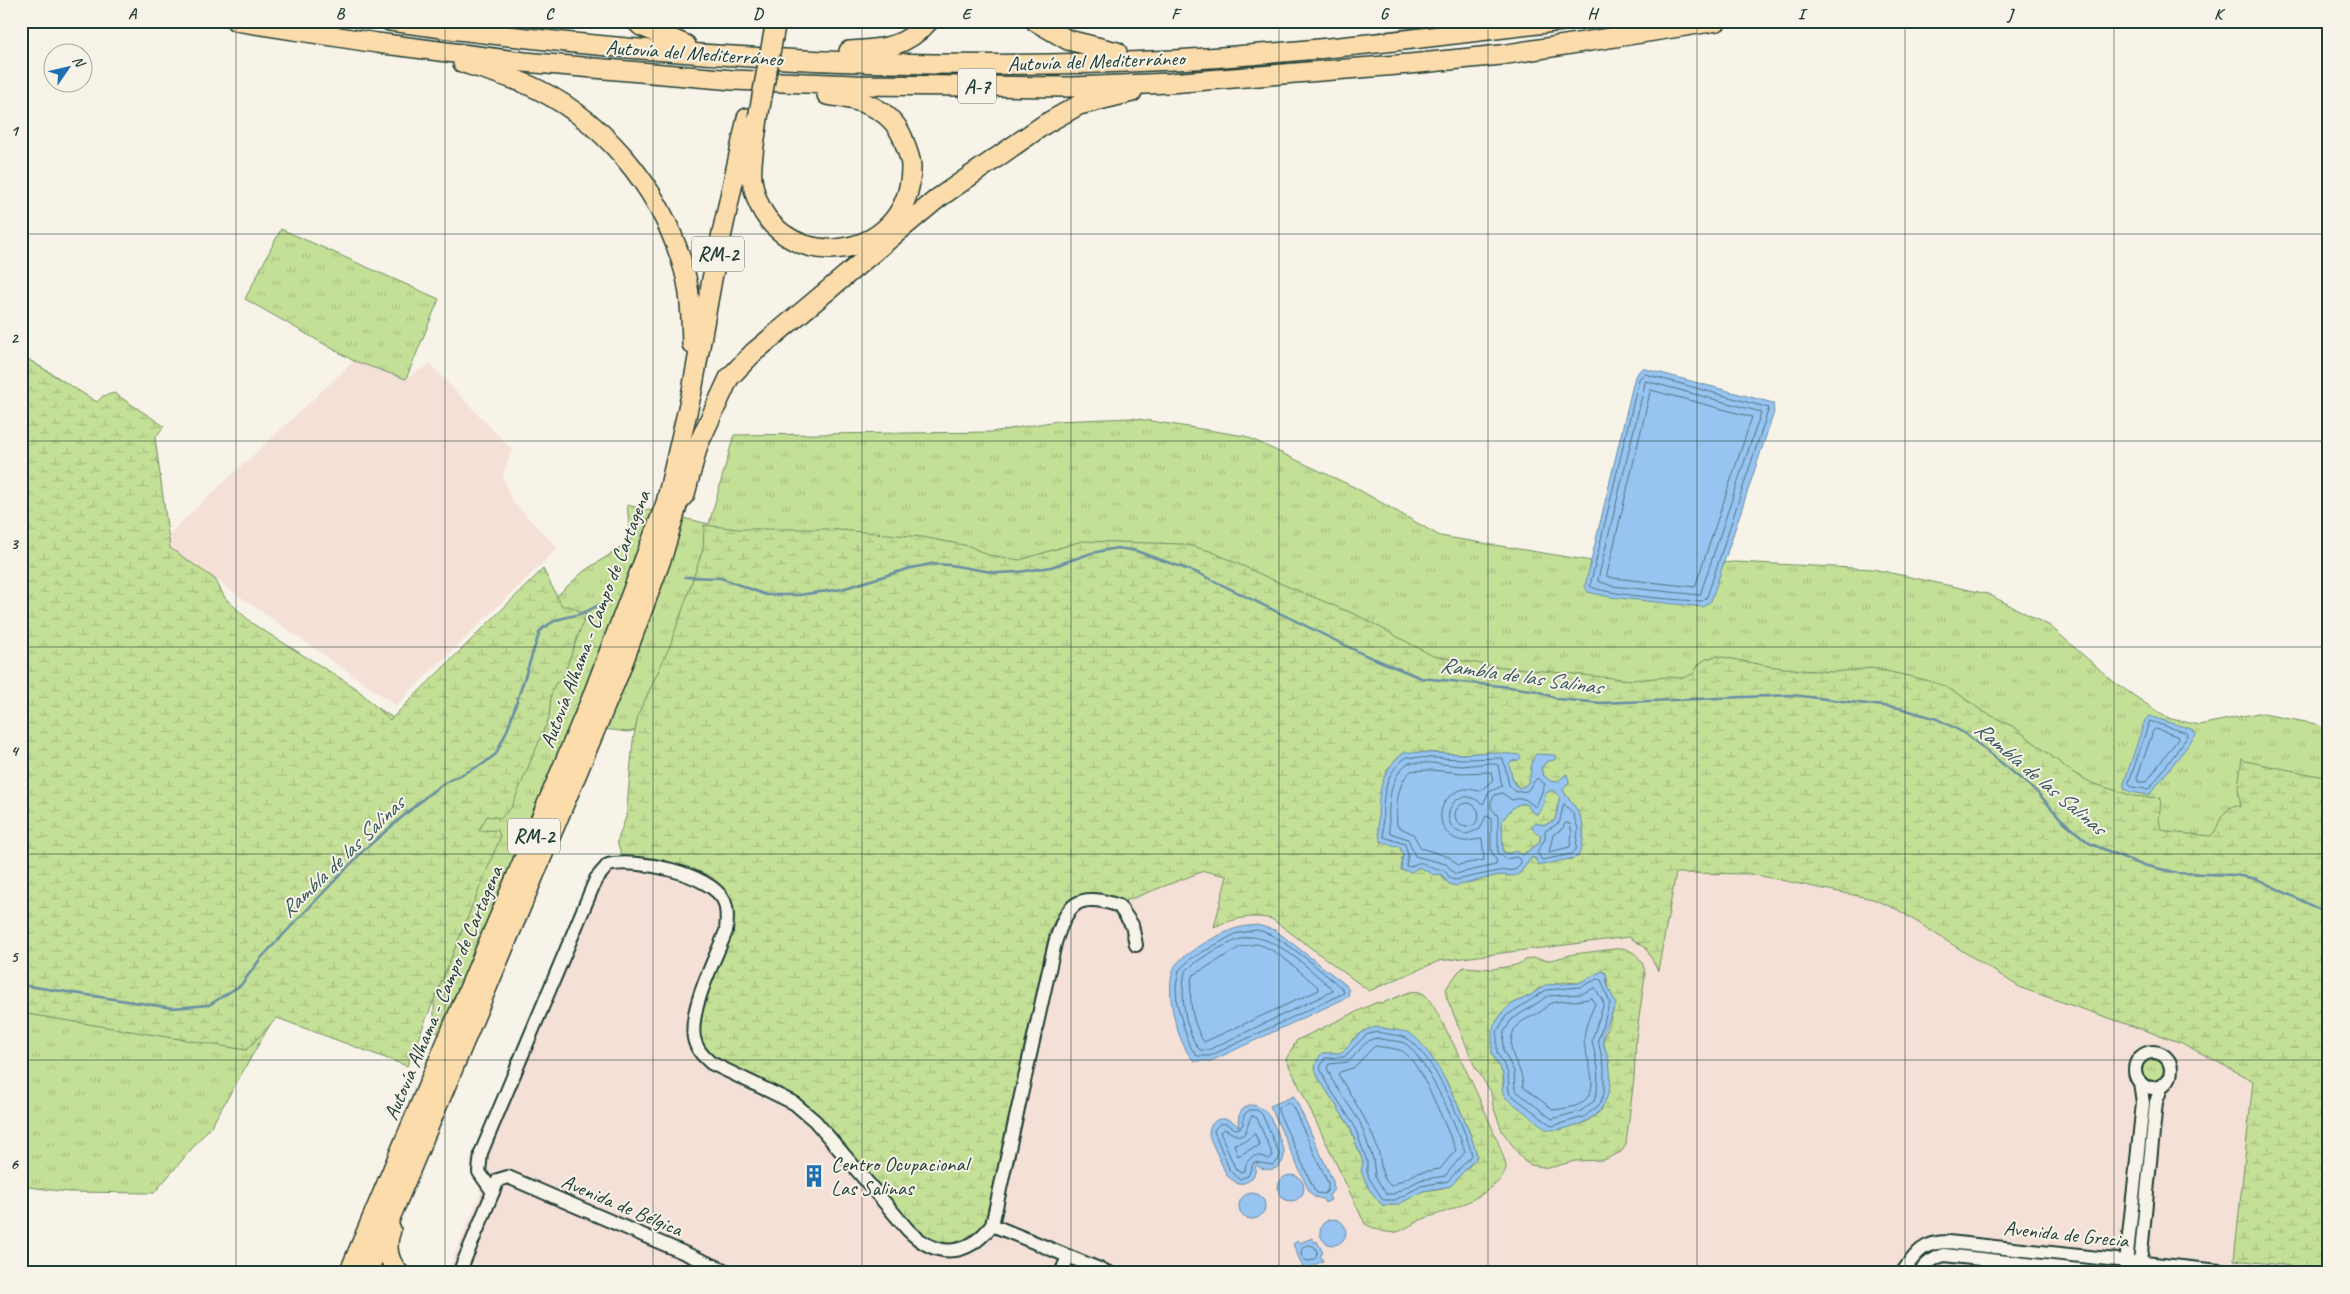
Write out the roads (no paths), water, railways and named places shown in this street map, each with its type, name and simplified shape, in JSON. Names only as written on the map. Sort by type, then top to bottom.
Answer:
[{"type":"highway","points":[[234,21],[265,31],[463,63],[773,89],[850,98],[872,105],[891,121],[903,139],[911,165],[907,196],[896,218],[879,235],[852,248],[824,250],[797,244],[773,225],[758,204],[752,177],[752,118]]},
{"type":"highway","name":"Autovía del Mediterráneo","points":[[234,21],[377,43],[524,62],[733,80],[855,85],[1073,87],[1170,83],[1308,73],[1501,55],[1717,21]]},
{"type":"highway","name":"Autovía del Mediterráneo","points":[[390,21],[476,33],[694,53],[779,59],[952,64],[1174,60],[1354,47],[1562,21]]},
{"type":"highway","points":[[458,21],[609,40],[686,46],[883,55],[1190,51],[1403,36],[1443,36]]},
{"type":"highway","points":[[636,21],[641,26],[686,46]]},
{"type":"highway","name":"RM-2","points":[[678,502],[752,118],[765,21]]},
{"type":"highway","name":"RM-2","points":[[692,391],[712,279],[776,21]]},
{"type":"highway","points":[[831,53],[881,49],[907,42],[929,21]]},
{"type":"highway","points":[[1035,21],[1068,40],[1117,52]]},
{"type":"highway","points":[[463,63],[524,83],[558,101],[591,123],[632,165],[663,215],[683,266],[691,305],[692,391]]},
{"type":"highway","points":[[678,502],[685,494],[698,445],[729,378],[753,353],[937,199],[1045,124],[1079,105],[1170,83]]},
{"type":"highway","name":"Autovía Alhama - Campo de Cartagena","points":[[349,1273],[591,700],[666,502],[692,391]]},
{"type":"highway","name":"Autovía Alhama - Campo de Cartagena","points":[[367,1273],[619,673],[662,557],[678,502]]},
{"type":"highway","points":[[399,1195],[400,1206],[389,1236],[388,1251],[392,1265],[399,1273]]},
{"type":"street","points":[[459,1273],[493,1192],[479,1172],[482,1153],[596,879],[608,865],[634,862],[703,881],[712,887],[723,899],[726,906],[726,931],[694,1015],[694,1039],[701,1055],[711,1063],[794,1103],[815,1120],[908,1230],[930,1248],[937,1250],[960,1249],[982,1237],[992,1225],[1062,917],[1077,903],[1093,900],[1119,906],[1132,925],[1136,945]]},
{"type":"street","points":[[2125,1267],[2143,1103],[2140,1082],[2136,1072],[2138,1061],[2147,1054],[2158,1053],[2168,1060],[2171,1071],[2170,1076],[2162,1085],[2156,1102],[2139,1268]]},
{"type":"street","points":[[2140,1082],[2151,1088],[2162,1085]]},
{"type":"street","name":"Avenida de Bélgica","points":[[493,1192],[498,1180],[508,1177],[731,1273]]},
{"type":"street","points":[[992,1225],[1109,1273]]},
{"type":"street","name":"Avenida de Grecia","points":[[1902,1273],[1922,1248],[1936,1242],[1948,1242],[2125,1267],[2238,1273]]},
{"type":"street","name":"Avenida de Grecia","points":[[1919,1273],[1924,1265],[1934,1258],[1944,1255],[2107,1273]]},
{"type":"street","points":[[1061,1273],[1068,1257]]},
{"type":"water","points":[[1642,368],[1773,403],[1774,412],[1711,601],[1703,607],[1610,597],[1588,592],[1585,586],[1635,376]]},
{"type":"water","points":[[2149,716],[2191,729],[2196,735],[2149,795],[2130,792],[2124,788],[2124,783],[2145,720]]},
{"type":"water","points":[[1405,752],[1463,754],[1490,752],[1520,755],[1519,760],[1512,761],[1509,764],[1514,784],[1519,788],[1528,783],[1533,758],[1536,754],[1554,755],[1556,757],[1554,760],[1546,762],[1541,768],[1543,775],[1552,782],[1558,781],[1567,774],[1569,782],[1563,790],[1579,813],[1583,825],[1582,845],[1578,857],[1538,865],[1536,859],[1532,857],[1519,874],[1514,876],[1499,875],[1456,886],[1449,884],[1441,874],[1434,875],[1419,867],[1412,872],[1401,870],[1403,855],[1400,847],[1392,846],[1380,840],[1378,816],[1383,780],[1395,760]],"holes":[[[1552,790],[1560,796],[1555,820],[1545,825],[1535,823],[1532,826],[1535,832],[1541,836],[1539,843],[1523,855],[1515,851],[1508,854],[1503,852],[1502,821],[1512,808],[1526,804],[1533,813],[1537,814],[1543,806],[1545,794]]]},
{"type":"water","points":[[1257,925],[1275,930],[1346,985],[1349,991],[1348,997],[1211,1061],[1194,1061],[1182,1042],[1177,1029],[1171,1001],[1172,976],[1175,966],[1193,950],[1220,935],[1237,928]]},
{"type":"water","points":[[1602,971],[1606,973],[1607,984],[1616,1004],[1603,1035],[1610,1072],[1609,1091],[1606,1100],[1602,1108],[1588,1120],[1562,1129],[1546,1129],[1505,1097],[1502,1091],[1503,1074],[1492,1054],[1492,1032],[1494,1025],[1510,1005],[1531,995],[1545,985],[1579,983]]},
{"type":"water","points":[[1379,1027],[1409,1033],[1419,1041],[1429,1054],[1450,1089],[1467,1127],[1477,1156],[1451,1186],[1423,1191],[1397,1205],[1382,1205],[1369,1189],[1361,1171],[1363,1162],[1350,1127],[1318,1077],[1315,1068],[1317,1060],[1322,1053],[1342,1053],[1362,1032]]},
{"type":"water","points":[[1294,1096],[1333,1181],[1334,1189],[1329,1196],[1331,1200],[1325,1203],[1323,1199],[1314,1197],[1309,1191],[1270,1106]]},
{"type":"water","points":[[1249,1105],[1263,1109],[1268,1115],[1279,1136],[1284,1156],[1280,1165],[1276,1168],[1267,1169],[1256,1165],[1252,1179],[1238,1184],[1227,1176],[1209,1136],[1212,1124],[1220,1119],[1230,1120],[1239,1127],[1238,1120],[1240,1114]]},
{"type":"water","points":[[1291,1175],[1300,1179],[1304,1188],[1300,1197],[1291,1201],[1282,1197],[1278,1188],[1282,1179]]},
{"type":"water","points":[[1252,1193],[1261,1197],[1265,1206],[1261,1215],[1252,1219],[1243,1215],[1239,1206],[1243,1197]]},
{"type":"water","points":[[1333,1219],[1342,1223],[1346,1232],[1342,1241],[1333,1245],[1324,1241],[1320,1232],[1324,1223]]},
{"type":"water","points":[[1312,1238],[1314,1242],[1317,1241],[1323,1253],[1320,1255],[1323,1261],[1304,1270],[1293,1244]]},
{"type":"waterway","name":"Rambla de las Salinas","points":[[685,577],[721,578],[766,595],[799,595],[842,589],[907,569],[931,564],[950,565],[997,573],[1019,572],[1051,567],[1092,553],[1117,548],[1136,551],[1198,573],[1365,655],[1421,678],[1510,687],[1537,691],[1558,699],[1601,703],[1793,695],[1899,708],[1937,719],[1966,734],[2037,792],[2062,820],[2089,843],[2139,864],[2178,873],[2235,875],[2257,879],[2329,914]]},
{"type":"waterway","name":"Rambla de las Salinas","points":[[21,985],[173,1008],[209,1005],[241,985],[261,958],[365,849],[444,783],[483,764],[496,754],[508,728],[540,631],[557,620],[581,614],[607,602]]},
{"type":"place","name":"Centro Ocupacional Las Salinas","points":[[814,1176]]}]
